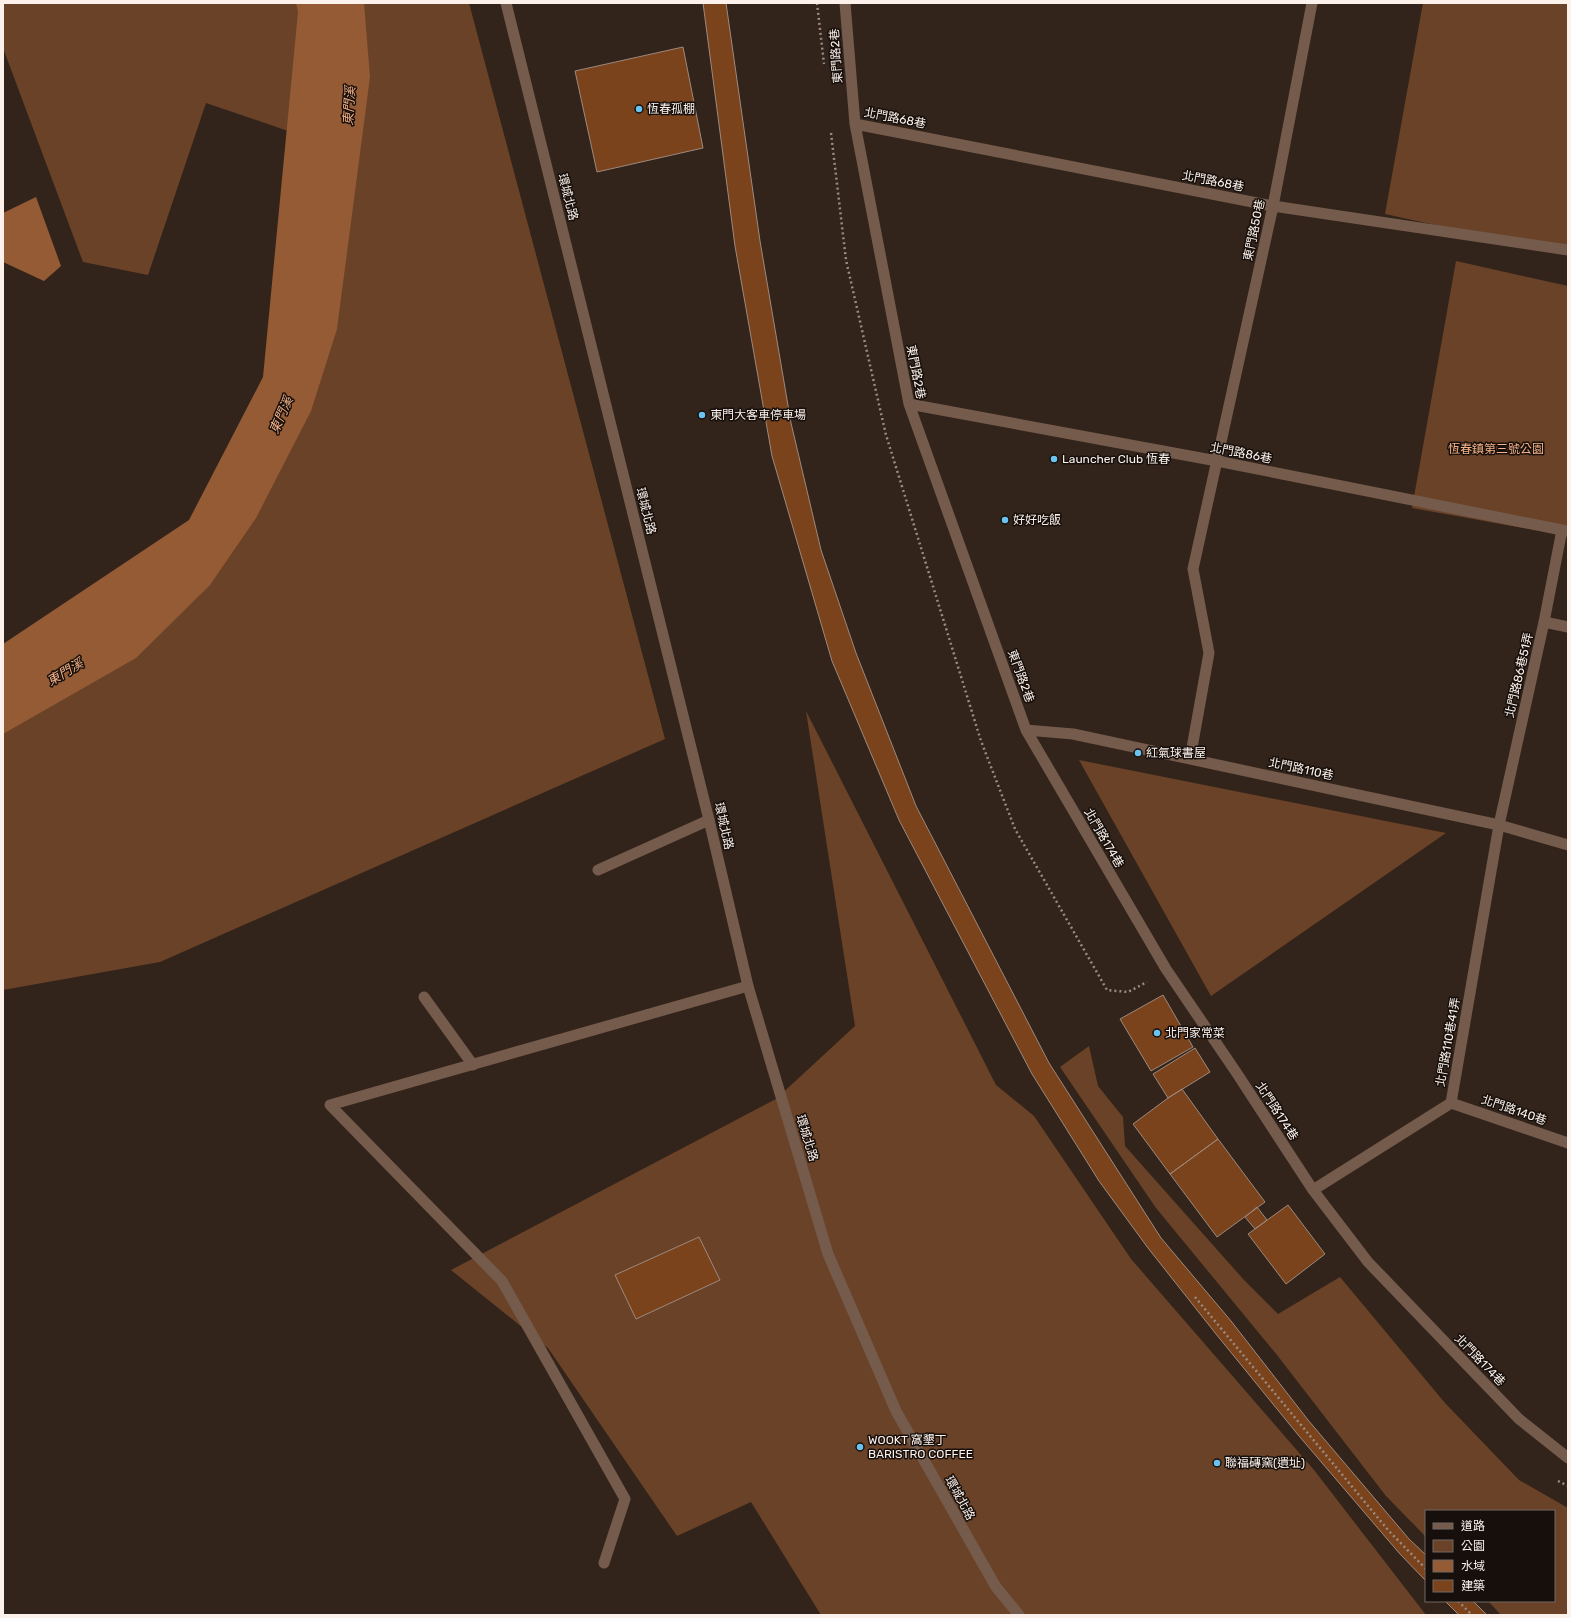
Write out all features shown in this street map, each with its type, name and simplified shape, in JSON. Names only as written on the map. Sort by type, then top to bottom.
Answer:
[{"type":"street","name":"環城北路","points":[[506,3],[710,820],[748,986],[828,1254],[896,1411],[996,1587],[1019,1615]]},
{"type":"street","name":"東門路2巷","points":[[845,3],[855,124],[909,404],[1026,730]]},
{"type":"street","name":"東門路50巷","points":[[1190,759],[1209,653],[1193,569],[1273,206],[1312,3]]},
{"type":"street","name":"北門路68巷","points":[[855,124],[1273,206],[1568,250]]},
{"type":"street","name":"北門路86巷","points":[[909,404],[1217,462],[1565,531]]},
{"type":"street","name":"北門路86巷51弄","points":[[1498,825],[1565,531]]},
{"type":"street","points":[[1544,622],[1568,627]]},
{"type":"street","name":"北門路110巷","points":[[1026,730],[1073,734],[1498,825],[1568,845]]},
{"type":"street","name":"北門路174巷","points":[[1026,730],[1166,969],[1236,1072],[1313,1190],[1368,1262],[1519,1419],[1568,1458]]},
{"type":"street","points":[[598,870],[710,820]]},
{"type":"street","name":"北門路110巷41弄","points":[[1313,1190],[1451,1103],[1498,825]]},
{"type":"street","points":[[604,1563],[625,1499],[502,1281],[330,1105],[748,986]]},
{"type":"street","points":[[424,997],[472,1065]]},
{"type":"street","name":"北門路140巷","points":[[1451,1103],[1568,1143]]},
{"type":"path","points":[[1195,1297],[1388,1530],[1425,1568]]},
{"type":"path","points":[[1459,1602],[1472,1615]]},
{"type":"green space","points":[[3,3],[469,3],[665,739],[160,962],[3,990],[3,694],[270,471],[297,134],[206,103],[148,275],[83,262],[3,48]]},
{"type":"green space","points":[[1423,3],[1568,3],[1568,254],[1385,214]]},
{"type":"green space","name":"恆春鎮第三號公園","points":[[1456,261],[1568,286],[1568,536],[1412,508]]},
{"type":"green space","points":[[806,711],[996,1085],[1034,1116],[1131,1259],[1314,1470],[1426,1615],[821,1615],[751,1502],[677,1536],[548,1348],[451,1270],[776,1099],[855,1026]]},
{"type":"green space","points":[[1079,760],[1446,833],[1211,996]]},
{"type":"green space","points":[[1089,1046],[1098,1086],[1123,1117],[1125,1146],[1244,1280],[1278,1314],[1340,1277],[1445,1403],[1519,1480],[1568,1508],[1568,1615],[1501,1615],[1489,1602],[1555,1602],[1555,1510],[1425,1510],[1425,1536],[1386,1496],[1277,1355],[1156,1208],[1060,1067]]},
{"type":"water","name":"東門溪","points":[[296,3],[364,3],[370,77],[337,329],[311,411],[256,518],[210,585],[136,658],[3,734],[3,644],[189,520],[263,377],[298,12]]},
{"type":"water","points":[[36,197],[61,266],[44,281],[3,262],[3,213]]},
{"type":"building","points":[[703,3],[726,3],[760,241],[791,423],[821,550],[856,653],[916,806],[1049,1063],[1161,1238],[1231,1321],[1308,1420],[1409,1539],[1425,1554],[1425,1580],[1400,1554],[1299,1436],[1148,1248],[1099,1181],[1032,1074],[899,820],[832,661],[772,456],[735,246]]},
{"type":"building","name":"恆春孤棚","points":[[683,47],[703,148],[597,172],[575,71]]},
{"type":"building","name":"北門家常菜","points":[[1163,995],[1193,1047],[1151,1071],[1120,1019]]},
{"type":"building","points":[[1195,1048],[1210,1072],[1168,1098],[1153,1074]]},
{"type":"building","points":[[1182,1089],[1218,1139],[1170,1174],[1133,1124]]},
{"type":"building","points":[[1218,1139],[1265,1202],[1217,1237],[1170,1174]]},
{"type":"building","points":[[1288,1205],[1325,1254],[1286,1284],[1248,1234]]},
{"type":"building","points":[[1257,1207],[1267,1220],[1255,1229],[1245,1217]]},
{"type":"building","points":[[699,1237],[720,1280],[636,1319],[615,1275]]},
{"type":"building","points":[[1446,1602],[1474,1602],[1487,1615],[1459,1615]]},
{"type":"place","name":"恆春孤棚","points":[[639,109]]},
{"type":"place","name":"東門大客車停車場","points":[[702,415]]},
{"type":"place","name":"Launcher Club 恆春","points":[[1054,459]]},
{"type":"place","name":"好好吃飯","points":[[1005,520]]},
{"type":"place","name":"紅氣球書屋","points":[[1138,753]]},
{"type":"place","name":"北門家常菜","points":[[1157,1033]]},
{"type":"place","name":"WOOKT 窩墾丁 BARISTRO COFFEE","points":[[860,1447]]},
{"type":"place","name":"聯福磚窯(遺址)","points":[[1217,1463]]}]
